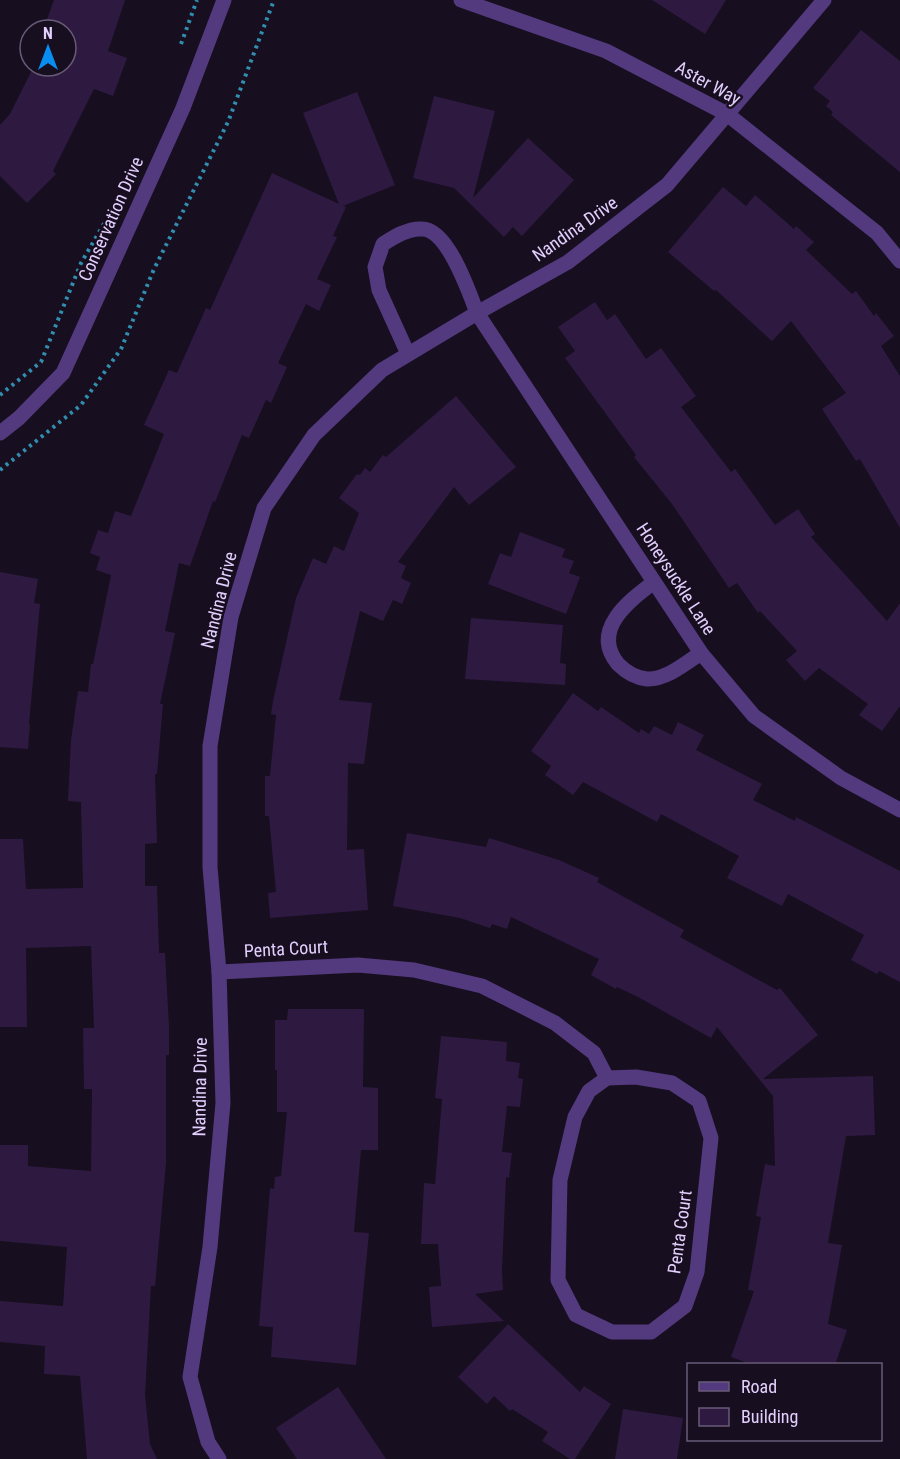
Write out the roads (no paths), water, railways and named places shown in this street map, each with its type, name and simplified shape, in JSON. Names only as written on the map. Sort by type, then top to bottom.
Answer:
[{"type":"street","name":"Conservation Drive","points":[[0,433],[19,418],[63,373],[183,108],[224,0]]},
{"type":"street","name":"Aster Way","points":[[461,0],[606,51],[727,114],[877,234],[900,261]]},
{"type":"street","name":"Nandina Drive","points":[[219,1459],[208,1442],[190,1377],[210,1247],[223,1103],[219,972],[210,867],[210,746],[231,617],[264,508],[314,435],[382,370],[568,262],[668,185],[824,0]]},
{"type":"street","name":"Honeysuckle Lane","points":[[408,354],[379,290],[375,267],[382,244],[404,232],[423,228],[437,235],[458,265],[477,313],[701,653],[754,716],[841,778],[900,810]]},
{"type":"street","points":[[654,582],[630,600],[617,615],[609,631],[609,645],[614,658],[624,671],[647,679],[666,675],[701,653]]},
{"type":"street","name":"Penta Court","points":[[219,972],[358,965],[414,970],[482,986],[555,1023],[594,1053],[607,1078]]},
{"type":"street","name":"Penta Court","points":[[636,1077],[672,1083],[699,1101],[711,1138],[698,1272],[685,1306],[651,1332],[612,1332],[576,1316],[558,1280],[560,1180],[572,1127],[589,1091],[607,1078],[636,1077]]}]
